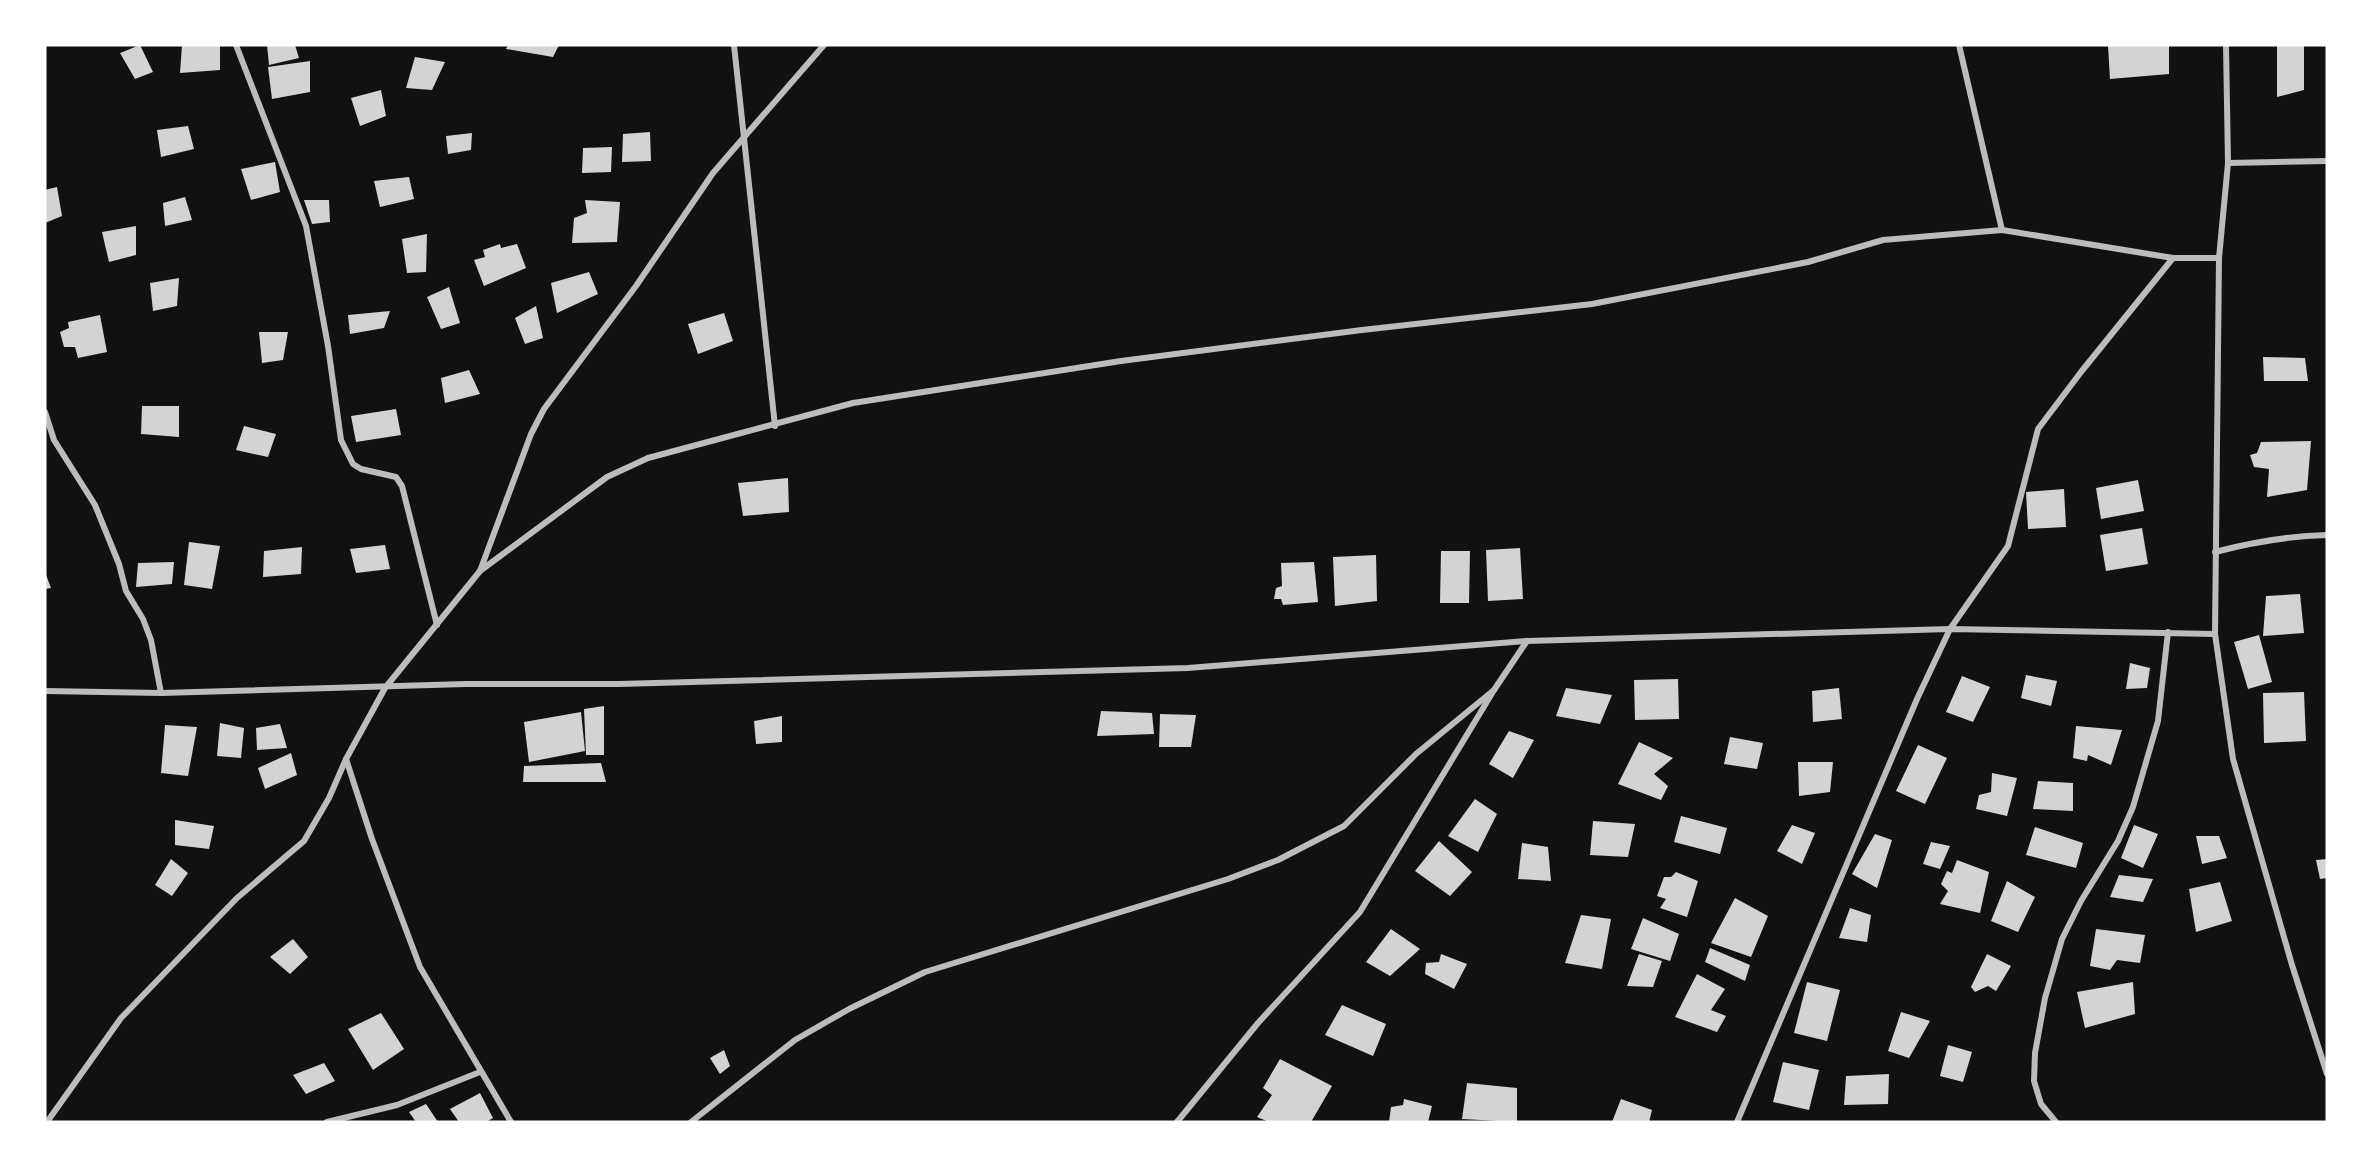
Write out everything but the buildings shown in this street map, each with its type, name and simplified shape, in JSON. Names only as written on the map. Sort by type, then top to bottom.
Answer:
[{"type":"street","points":[[236,45],[306,226],[328,346],[341,440],[353,464],[361,469],[396,477],[402,486],[437,625]]},
{"type":"street","points":[[734,45],[774,426]]},
{"type":"street","points":[[480,572],[531,434],[544,409],[636,286],[712,172],[824,45]]},
{"type":"street","points":[[1959,45],[2002,230]]},
{"type":"street","points":[[2226,45],[2228,163],[2219,258],[2215,634],[2234,759],[2292,965],[2327,1074]]},
{"type":"street","points":[[2228,163],[2327,161]]},
{"type":"street","points":[[47,1122],[121,1018],[237,898],[304,841],[386,688],[480,572],[607,477],[648,458],[853,404],[1132,360],[1362,330],[1592,304],[1808,262],[1883,240],[2002,230],[2173,258],[2219,258]]},
{"type":"street","points":[[1737,1122],[1917,699],[1950,629],[2008,546],[2038,429],[2173,258]]},
{"type":"street","points":[[45,412],[54,440],[95,505],[119,564],[126,591],[143,620],[151,640],[161,693]]},
{"type":"street","points":[[2215,552],[2251,542],[2282,537],[2327,535]]},
{"type":"street","points":[[45,691],[161,693],[465,684],[619,684],[1188,668],[1527,641],[1950,629],[2215,634]]},
{"type":"street","points":[[2056,1122],[2041,1104],[2034,1081],[2045,998],[2062,939],[2081,902],[2118,841],[2133,807],[2157,721],[2168,632]]},
{"type":"street","points":[[1177,1122],[1258,1023],[1360,912],[1494,690],[1527,641]]},
{"type":"street","points":[[691,1122],[795,1040],[849,1009],[925,972],[1228,879],[1278,860],[1344,826],[1416,754],[1494,690]]},
{"type":"street","points":[[346,759],[372,839],[420,967],[480,1072],[512,1122]]},
{"type":"street","points":[[327,1122],[397,1105],[480,1072]]}]
